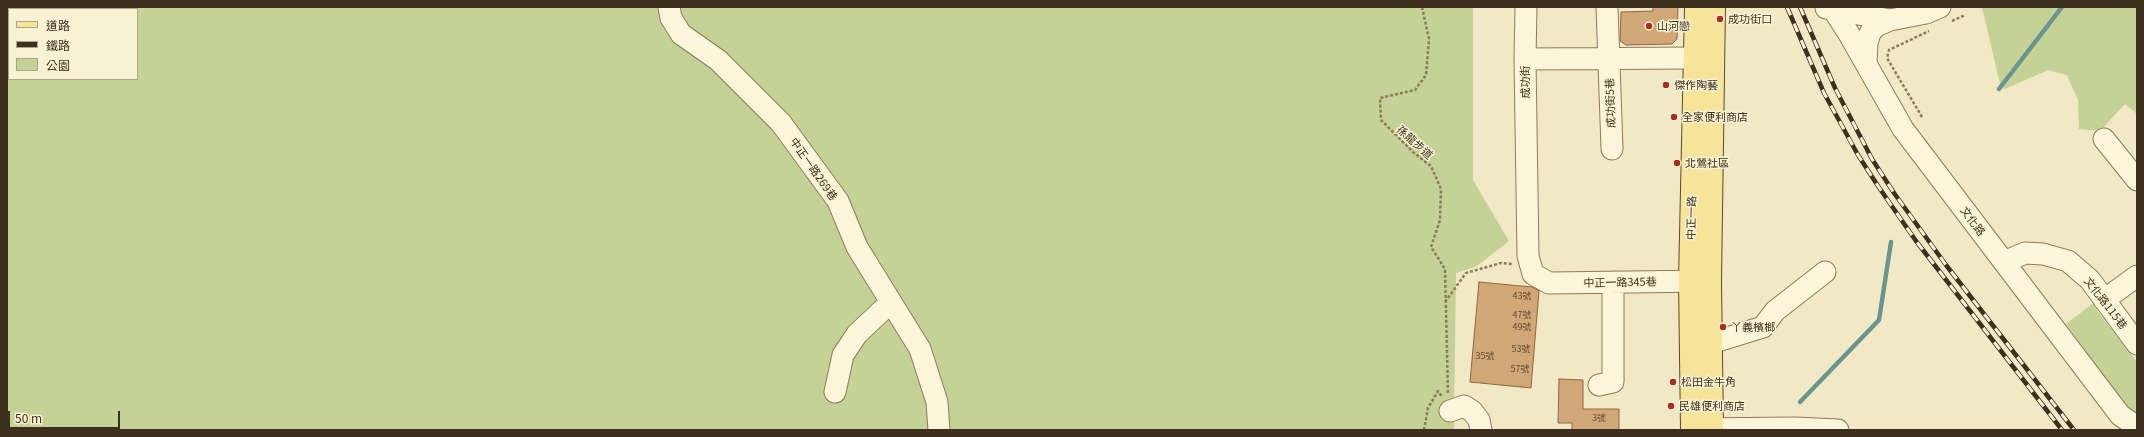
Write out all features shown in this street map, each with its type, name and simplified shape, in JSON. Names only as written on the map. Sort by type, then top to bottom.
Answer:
[{"type":"main road","name":"中正一路","points":[[1696,7],[1694,58],[1700,281],[1702,430]]},
{"type":"main road","name":"中正一路","points":[[1702,430],[1711,343],[1700,281],[1714,7]]},
{"type":"street","name":"中正一路269巷","points":[[669,7],[672,18],[681,34],[718,60],[781,123],[838,201],[856,247],[920,349],[937,402],[939,430]]},
{"type":"street","points":[[1525,59],[1526,7]]},
{"type":"street","name":"成功街5巷","points":[[1607,7],[1612,149]]},
{"type":"street","points":[[1829,8],[1890,20]]},
{"type":"street","name":"文化路","points":[[1829,8],[1866,64],[1903,129],[2120,415],[2137,427]]},
{"type":"street","points":[[1866,64],[1867,44],[1870,34],[1876,26],[1890,20],[1926,13],[1942,16]]},
{"type":"street","name":"成功街","points":[[1532,270],[1528,256],[1525,59],[1694,58]]},
{"type":"street","points":[[2104,139],[2137,180]]},
{"type":"street","name":"文化路115巷","points":[[2004,262],[2025,253],[2042,254],[2068,261],[2090,280],[2137,344]]},
{"type":"street","name":"中正一路345巷","points":[[1532,270],[1549,283],[1700,281]]},
{"type":"street","points":[[1711,343],[1763,327],[1775,311],[1825,272]]},
{"type":"street","points":[[2104,300],[2137,276]]},
{"type":"street","points":[[1599,385],[1613,382],[1613,282]]},
{"type":"street","points":[[835,392],[843,355],[857,334],[891,302]]},
{"type":"street","points":[[1450,411],[1464,406],[1472,411],[1480,420],[1482,430]]},
{"type":"street","points":[[1702,430],[1796,428],[1838,430]]},
{"type":"path","name":"孫龍步道","points":[[1422,7],[1429,39],[1426,75],[1415,90],[1380,98],[1382,120],[1414,153],[1430,166],[1441,189],[1440,220],[1431,247],[1445,269],[1444,302],[1447,332],[1446,377],[1450,411]]},
{"type":"path","points":[[1942,16],[1965,15]]},
{"type":"path","points":[[1922,117],[1887,58],[1889,50],[1931,31]]},
{"type":"path","points":[[1444,302],[1466,274],[1501,263],[1532,270]]},
{"type":"path","points":[[1424,430],[1428,408]]},
{"type":"green space","points":[[7,7],[1473,7],[1473,180],[1509,241],[1477,266],[1456,273],[1454,430],[7,430]]},
{"type":"green space","points":[[1982,7],[2137,7],[2137,114],[2125,104],[2100,131],[2079,129],[2078,100],[2067,75],[2048,70],[2005,89],[2000,84]]},
{"type":"green space","points":[[2092,304],[2137,362],[2137,415],[2127,407],[2066,324]]},
{"type":"building","name":"山河戀","points":[[1653,7],[1678,7],[1677,39],[1672,44],[1626,45],[1620,41],[1621,12],[1653,11]]},
{"type":"building","points":[[1479,282],[1532,287],[1539,291],[1531,388],[1470,382]]},
{"type":"building","points":[[1559,379],[1583,380],[1583,409],[1619,409],[1619,430],[1572,430],[1572,423],[1558,423]]},
{"type":"waterway","points":[[1999,89],[2062,7]]},
{"type":"waterway","points":[[1800,402],[1879,320],[1891,242]]},
{"type":"railway","points":[[1787,7],[1824,93],[1858,155],[1878,186],[1916,241],[2062,430]]},
{"type":"railway","points":[[1800,7],[1835,88],[1872,159],[1894,193],[1946,265],[2074,430]]},
{"type":"place","name":"成功街口","points":[[1720,19]]},
{"type":"place","name":"山河戀","points":[[1649,26]]},
{"type":"place","name":"傑作陶藝","points":[[1666,85]]},
{"type":"place","name":"全家便利商店","points":[[1674,117]]},
{"type":"place","name":"北鶯社區","points":[[1677,163]]},
{"type":"place","name":"丫義檳榔","points":[[1723,327]]},
{"type":"place","name":"松田金牛角","points":[[1673,382]]},
{"type":"place","name":"民雄便利商店","points":[[1671,406]]}]
